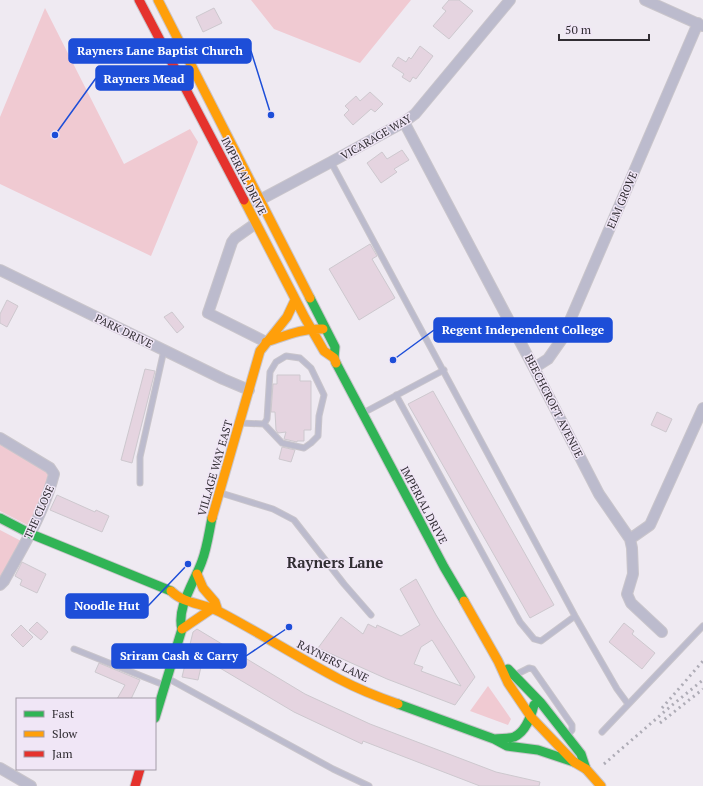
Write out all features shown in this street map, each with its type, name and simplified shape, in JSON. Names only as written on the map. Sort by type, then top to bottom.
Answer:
[{"type":"main road","name":"IMPERIAL DRIVE","points":[[139,0],[295,300],[324,351],[334,358],[362,414],[444,567],[498,661],[508,683],[531,717],[574,762]]},
{"type":"main road","name":"IMPERIAL DRIVE","points":[[158,0],[335,346],[334,358]]},
{"type":"main road","name":"VILLAGE WAY EAST","points":[[156,715],[182,629],[180,622],[185,601],[203,560],[213,515],[260,351],[287,317],[295,300]]},
{"type":"main road","points":[[266,342],[311,328],[325,329]]},
{"type":"main road","name":"RAYNERS LANE","points":[[0,518],[31,534],[169,589],[185,601],[214,610],[340,680],[373,695],[494,739],[507,746],[538,750],[574,762]]},
{"type":"main road","points":[[182,629],[214,610],[215,602],[203,588],[197,574]]},
{"type":"main road","points":[[169,589],[192,583]]},
{"type":"main road","name":"IMPERIAL DRIVE","points":[[498,661],[516,676],[532,696],[541,703],[581,754],[586,769]]},
{"type":"main road","points":[[531,717],[534,706],[532,696]]},
{"type":"main road","name":"RAYNERS LANE","points":[[494,739],[510,737],[518,734],[531,717]]},
{"type":"main road","points":[[574,762],[586,769],[601,786]]},
{"type":"main road","points":[[136,786],[140,770]]},
{"type":"street","name":"VICARAGE WAY","points":[[247,206],[331,162],[404,122],[415,114],[510,0]]},
{"type":"street","points":[[645,0],[701,24]]},
{"type":"street","name":"ELM GROVE","points":[[534,368],[548,360],[562,339],[701,24]]},
{"type":"street","name":"BEECHCROFT AVENUE","points":[[404,122],[599,494],[630,539]]},
{"type":"street","points":[[256,224],[235,238],[232,242],[208,313],[266,342]]},
{"type":"street","name":"PARK DRIVE","points":[[0,270],[242,388],[249,390]]},
{"type":"street","points":[[662,632],[631,604],[627,594],[634,574],[634,561],[630,539],[650,525],[703,408]]},
{"type":"street","name":"THE CLOSE","points":[[0,438],[50,468],[54,474],[51,487],[31,534],[4,581],[0,585]]},
{"type":"street","points":[[0,768],[31,786]]},
{"type":"lane","points":[[331,162],[575,616],[617,689],[628,704]]},
{"type":"lane","points":[[140,482],[140,457],[164,350]]},
{"type":"lane","points":[[240,423],[264,424],[282,443],[304,448],[318,436],[319,416],[324,395],[311,368],[300,358],[286,356],[276,362],[270,372],[267,419],[264,424]]},
{"type":"lane","points":[[362,414],[444,370]]},
{"type":"lane","points":[[396,395],[520,622],[534,639],[541,641],[575,616]]},
{"type":"lane","points":[[220,493],[273,509],[294,520],[344,584],[371,615]]},
{"type":"lane","points":[[602,732],[703,626]]},
{"type":"lane","points":[[74,649],[166,681],[333,769],[369,786]]},
{"type":"lane","points":[[508,683],[529,668],[534,669],[572,725],[572,730],[567,736]]},
{"type":"shaded area","points":[[251,0],[411,0],[360,63],[274,29]]},
{"type":"shaded area","points":[[45,8],[124,164],[190,129],[198,142],[151,256],[0,184],[0,117]]},
{"type":"shaded area","points":[[0,438],[54,474],[33,528],[0,511]]},
{"type":"shaded area","points":[[0,530],[25,543],[0,585]]},
{"type":"shaded area","points":[[488,686],[511,719],[508,725],[470,711]]},
{"type":"building","points":[[449,0],[459,0],[473,11],[449,39],[433,26],[446,11],[442,8]]},
{"type":"building","points":[[214,8],[222,23],[203,32],[196,17]]},
{"type":"building","points":[[420,46],[433,56],[416,79],[413,77],[410,82],[402,77],[404,74],[392,66],[398,57],[406,62],[409,57],[411,59]]},
{"type":"building","points":[[370,92],[383,104],[375,112],[371,109],[353,125],[344,115],[349,110],[345,106],[356,96],[360,101]]},
{"type":"building","points":[[402,150],[409,160],[394,169],[397,172],[381,183],[367,163],[382,152],[387,159]]},
{"type":"building","points":[[370,244],[377,256],[372,259],[395,298],[359,320],[329,269]]},
{"type":"building","points":[[7,300],[18,306],[7,327],[0,323],[0,314]]},
{"type":"building","points":[[172,312],[184,327],[177,333],[164,317]]},
{"type":"building","points":[[145,369],[155,371],[132,463],[121,460]]},
{"type":"building","points":[[277,375],[300,375],[300,381],[311,381],[311,430],[304,430],[304,441],[297,442],[284,439],[286,432],[278,433],[276,430],[275,412],[271,412],[273,384],[277,384]]},
{"type":"building","points":[[433,391],[554,605],[530,618],[408,404]]},
{"type":"building","points":[[657,412],[672,419],[666,432],[651,425]]},
{"type":"building","points":[[282,447],[295,450],[291,462],[279,459]]},
{"type":"building","points":[[57,495],[95,512],[96,510],[109,516],[102,532],[50,510]]},
{"type":"building","points":[[22,562],[46,574],[37,593],[20,585],[22,580],[15,576]]},
{"type":"building","points":[[416,579],[436,615],[475,677],[455,705],[387,679],[318,648],[341,617],[363,634],[368,624],[376,628],[377,625],[401,636],[420,625],[400,589]],"holes":[[[432,640],[461,686],[421,671],[423,667],[414,664],[421,647]]]},
{"type":"building","points":[[37,622],[48,632],[41,640],[29,630]]},
{"type":"building","points":[[624,623],[634,631],[632,634],[655,653],[642,669],[609,642]]},
{"type":"building","points":[[21,625],[33,637],[23,647],[11,635]]},
{"type":"building","points":[[197,629],[305,694],[370,724],[496,772],[540,782],[539,786],[480,786],[363,741],[362,744],[294,712],[203,658],[198,680],[182,677],[193,632]]},
{"type":"building","points":[[99,663],[140,680],[131,698],[118,698],[125,685],[95,672]]},
{"type":"railway","points":[[662,708],[703,661]]},
{"type":"railway","points":[[604,764],[703,680]]},
{"type":"railway","points":[[660,723],[703,689]]},
{"type":"traffic: fast","points":[[310,298],[335,347],[334,358]]},
{"type":"traffic: fast","points":[[336,363],[444,567],[464,601]]},
{"type":"traffic: fast","points":[[0,518],[31,534],[171,591]]},
{"type":"traffic: fast","points":[[156,715],[182,629],[181,621],[184,604],[204,556],[212,518]]},
{"type":"traffic: fast","points":[[508,669],[541,703],[581,754],[586,769]]},
{"type":"traffic: fast","points":[[398,704],[494,739],[507,746],[538,750],[574,762]]},
{"type":"traffic: fast","points":[[495,739],[512,738],[518,735],[525,728],[534,705]]},
{"type":"traffic: slow","points":[[158,0],[310,298]]},
{"type":"traffic: slow","points":[[244,200],[305,318],[324,351],[334,358],[336,363]]},
{"type":"traffic: slow","points":[[212,518],[260,351],[287,317],[295,300]]},
{"type":"traffic: slow","points":[[266,342],[301,331],[323,329]]},
{"type":"traffic: slow","points":[[197,574],[203,588],[215,602],[218,611]]},
{"type":"traffic: slow","points":[[171,591],[188,601],[220,612],[346,683],[398,704]]},
{"type":"traffic: slow","points":[[464,601],[498,661],[508,683],[531,717],[574,762],[586,769],[601,786]]},
{"type":"traffic: slow","points":[[182,629],[210,610]]},
{"type":"traffic: jam","points":[[139,0],[244,200]]},
{"type":"traffic: jam","points":[[135,786],[140,770]]},
{"type":"place","name":"Rayners Lane Baptist Church","points":[[271,115]]},
{"type":"place","name":"Rayners Mead","points":[[55,135]]},
{"type":"place","name":"Regent Independent College","points":[[393,360]]},
{"type":"place","name":"Noodle Hut","points":[[188,564]]},
{"type":"place","name":"Sriram Cash & Carry","points":[[289,627]]},
{"type":"district","name":"Rayners Lane","points":[[335,562]]}]
